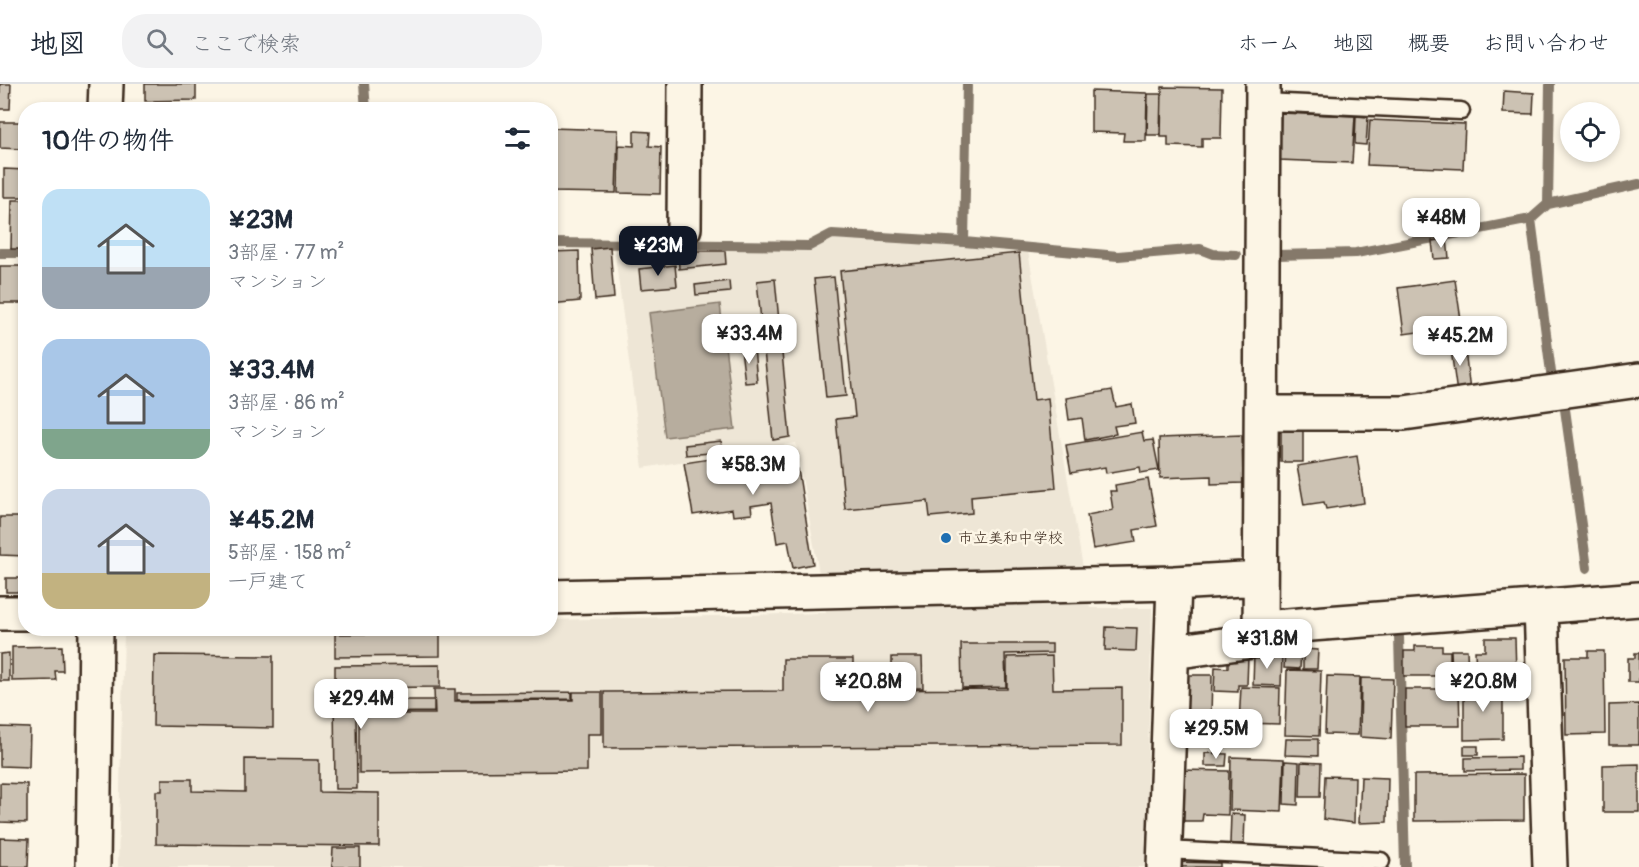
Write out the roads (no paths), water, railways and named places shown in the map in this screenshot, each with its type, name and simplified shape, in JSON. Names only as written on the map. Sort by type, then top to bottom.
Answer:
[{"type":"street","points":[[105,102],[106,84]]},
{"type":"street","points":[[684,228],[685,84]]},
{"type":"street","points":[[1172,652],[1260,640],[1263,93]]},
{"type":"street","points":[[1262,413],[1404,413],[1639,381]]},
{"type":"street","points":[[558,597],[1174,583],[1260,578]]},
{"type":"street","points":[[1165,858],[1174,583]]},
{"type":"street","points":[[1260,628],[1639,599]]},
{"type":"street","points":[[1541,607],[1550,867]]},
{"type":"street","points":[[0,613],[18,613]]},
{"type":"street","points":[[93,867],[96,636]]},
{"type":"lane","points":[[1263,93],[1461,111]]},
{"type":"lane","points":[[1165,858],[1381,861]]},
{"type":"waterway","points":[[364,84],[365,102]]},
{"type":"waterway","points":[[964,242],[967,84]]},
{"type":"waterway","points":[[1550,84],[1548,204],[1531,219],[1552,380]]},
{"type":"waterway","points":[[1548,204],[1639,184]]},
{"type":"waterway","points":[[1277,255],[1356,253],[1531,219]]},
{"type":"waterway","points":[[558,243],[809,246],[832,234],[964,242],[1118,256],[1200,249],[1213,254],[1236,255]]},
{"type":"waterway","points":[[0,253],[18,253]]},
{"type":"waterway","points":[[1564,402],[1587,568]]},
{"type":"waterway","points":[[1399,637],[1405,867]]},
{"type":"place","name":"市立美和中学校","points":[[946,538]]}]
